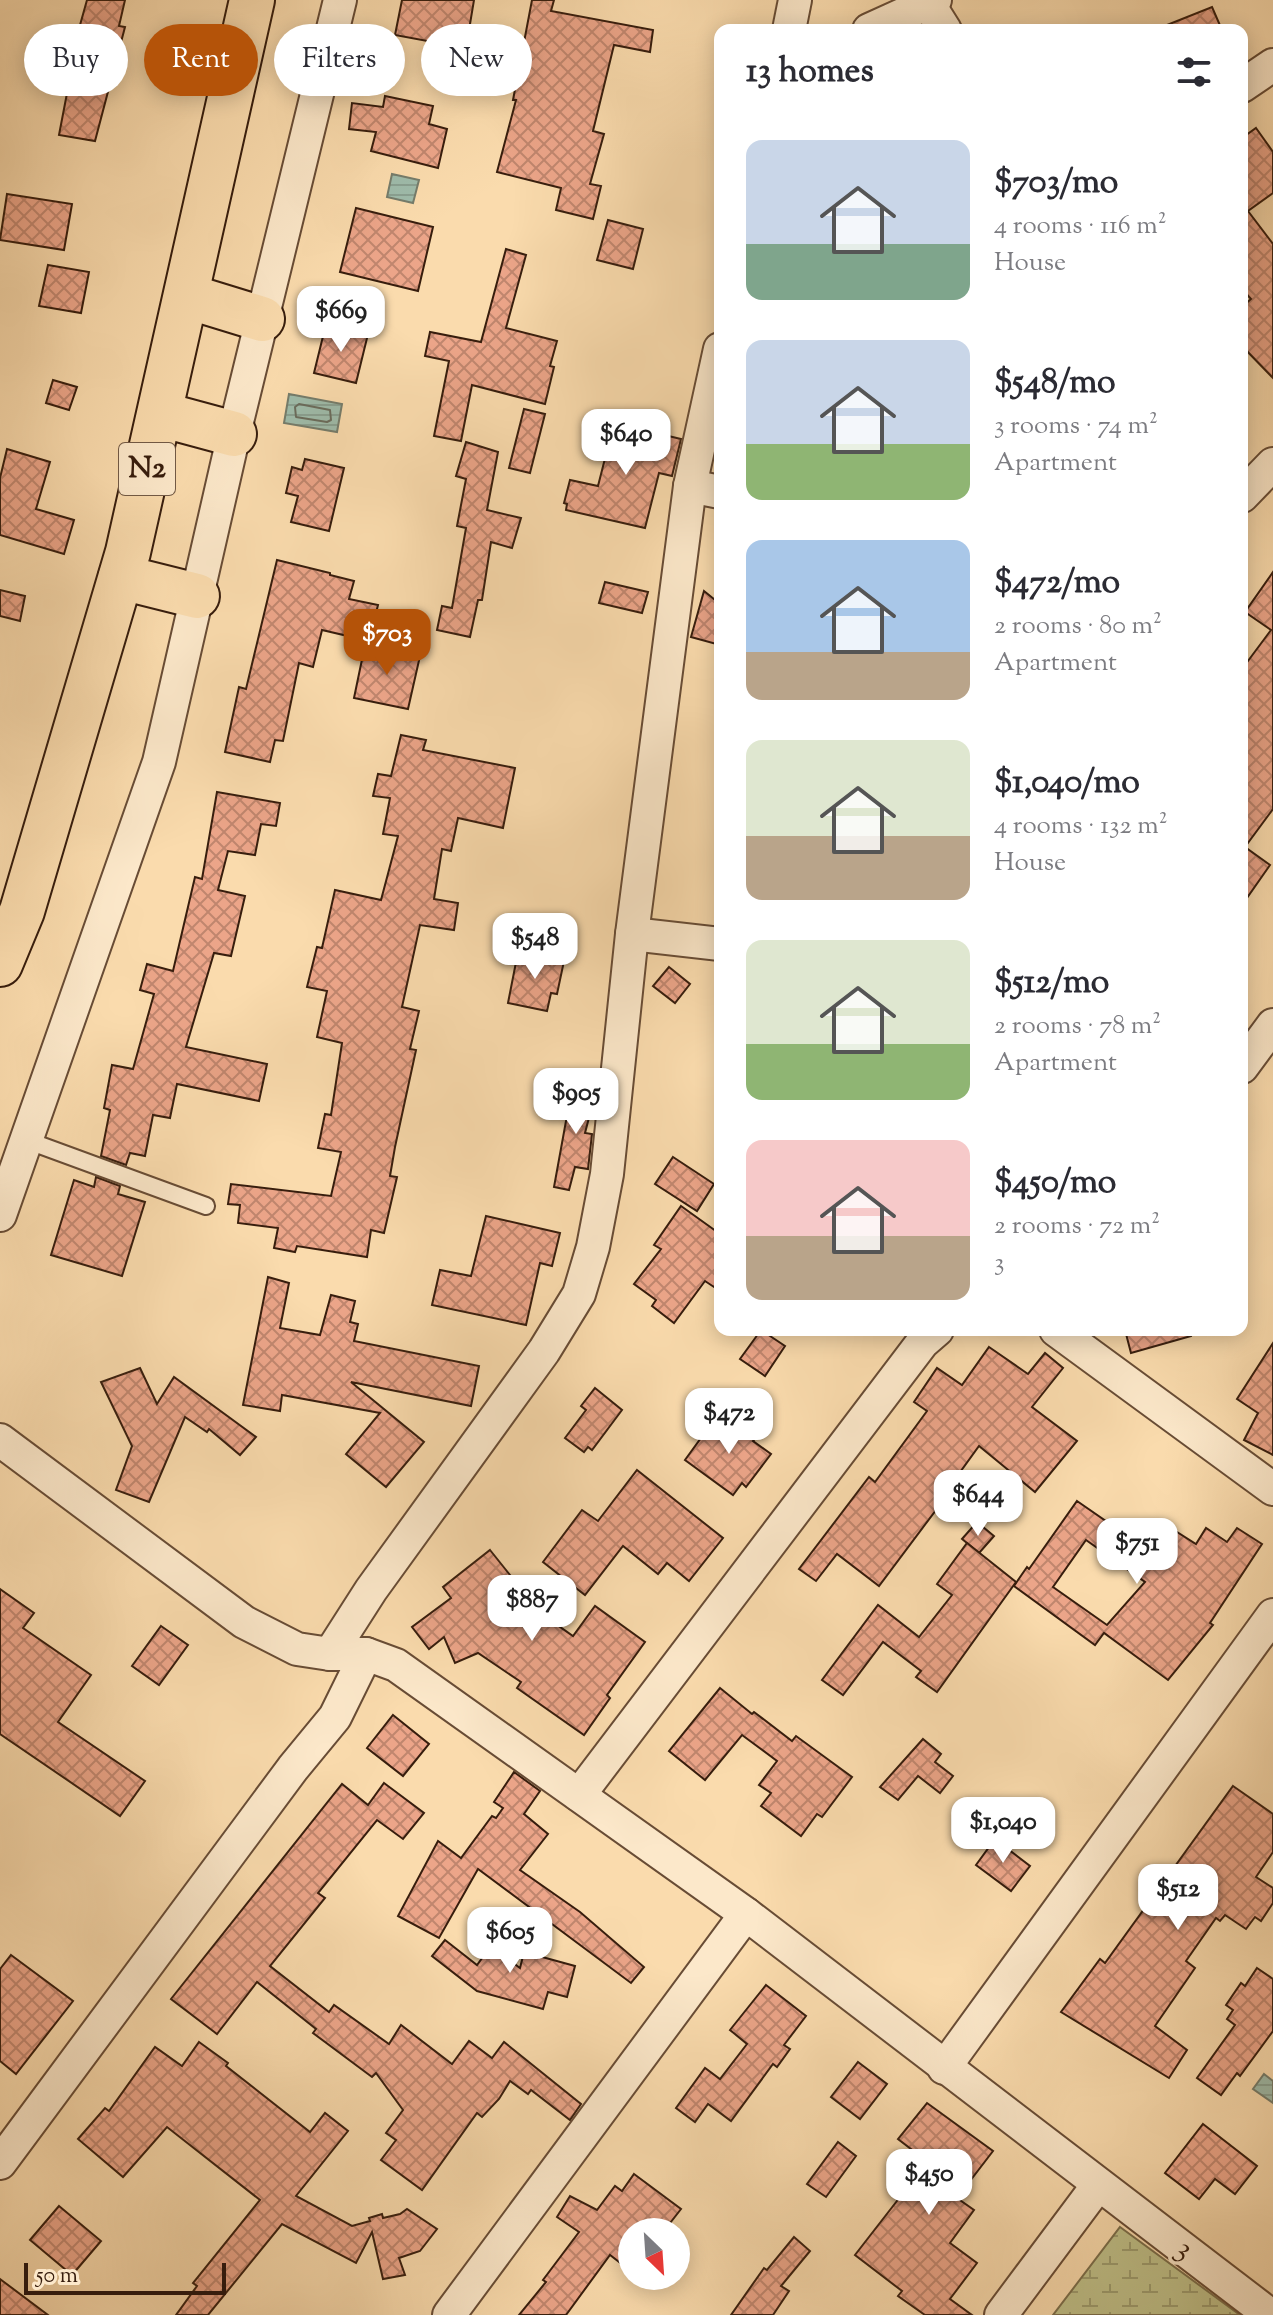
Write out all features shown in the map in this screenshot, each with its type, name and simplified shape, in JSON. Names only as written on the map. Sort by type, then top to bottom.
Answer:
[{"type":"main road","name":"N2","points":[[0,964],[22,911],[121,577],[252,0]]},
{"type":"main road","points":[[187,296],[262,319]]},
{"type":"main road","points":[[160,414],[234,434]]},
{"type":"main road","points":[[121,577],[197,596]]},
{"type":"street","points":[[0,1215],[14,1157],[159,762],[234,434],[340,0]]},
{"type":"street","points":[[790,24],[795,0]]},
{"type":"street","points":[[890,24],[936,11]]},
{"type":"street","points":[[1248,82],[1273,65]]},
{"type":"street","points":[[330,1654],[371,1590],[544,1351],[579,1294],[593,1247],[607,1174],[632,934],[705,489],[714,405]]},
{"type":"street","points":[[1248,490],[1273,464]]},
{"type":"street","points":[[632,934],[714,943]]},
{"type":"street","points":[[1248,1059],[1273,1025]]},
{"type":"street","points":[[579,1795],[912,1356],[931,1336]]},
{"type":"street","points":[[1064,1336],[1273,1489]]},
{"type":"street","points":[[0,1440],[244,1622],[297,1649],[330,1654],[366,1654],[335,1717],[293,1768],[0,2162]]},
{"type":"street","points":[[944,2068],[1273,1615]]},
{"type":"street","name":"3","points":[[366,1654],[396,1665],[746,1914],[1270,2315]]},
{"type":"street","points":[[449,2315],[746,1914]]},
{"type":"street","points":[[1001,2315],[1098,2185]]},
{"type":"lane","points":[[14,1157],[206,1206]]},
{"type":"green space","points":[[1120,2227],[1240,2315],[1053,2315]]},
{"type":"water","points":[[392,174],[419,180],[413,203],[387,197]]},
{"type":"water","points":[[289,394],[342,404],[337,432],[284,423]]},
{"type":"water","points":[[1264,2074],[1273,2081],[1273,2103],[1253,2089]]},
{"type":"building","points":[[87,0],[125,0],[119,24],[80,24]]},
{"type":"building","points":[[402,0],[474,0],[470,24],[421,24],[421,40],[405,37],[405,24],[397,24]]},
{"type":"building","points":[[532,0],[554,0],[551,11],[653,30],[650,52],[614,45],[593,131],[604,134],[590,184],[601,186],[593,219],[556,210],[561,188],[497,172],[516,100],[513,100],[514,96],[532,96],[532,24],[527,24]]},
{"type":"building","points":[[1212,7],[1219,24],[1170,24]]},
{"type":"building","points":[[66,96],[107,96],[95,141],[59,135]]},
{"type":"building","points":[[385,96],[433,106],[429,124],[447,129],[438,168],[371,151],[376,132],[349,129],[352,103],[383,107]]},
{"type":"building","points":[[1256,128],[1273,152],[1273,193],[1248,211],[1248,134]]},
{"type":"building","points":[[7,194],[72,204],[64,250],[0,240]]},
{"type":"building","points":[[356,208],[433,227],[418,291],[340,272]]},
{"type":"building","points":[[1248,211],[1273,244],[1273,378],[1248,352],[1248,302],[1251,299],[1248,296]]},
{"type":"building","points":[[608,220],[643,229],[633,269],[597,260]]},
{"type":"building","points":[[506,249],[526,255],[506,328],[557,341],[545,404],[472,385],[461,441],[434,436],[449,361],[425,356],[430,332],[481,342]]},
{"type":"building","points":[[48,265],[89,272],[81,313],[39,306]]},
{"type":"building","points":[[326,324],[368,334],[356,383],[314,373]]},
{"type":"building","points":[[53,380],[77,387],[69,410],[46,403]]},
{"type":"building","points":[[524,409],[545,414],[530,473],[509,468]]},
{"type":"building","points":[[614,423],[681,439],[672,476],[659,473],[645,528],[566,510],[567,504],[564,503],[570,480],[598,486]]},
{"type":"building","points":[[466,442],[498,452],[487,510],[521,518],[512,548],[491,542],[482,600],[478,600],[470,637],[437,630],[442,606],[452,608],[466,528],[457,526],[466,479],[456,476]]},
{"type":"building","points":[[7,449],[50,462],[36,509],[74,520],[64,554],[0,535],[0,478]]},
{"type":"building","points":[[305,459],[344,468],[329,531],[291,522],[298,496],[286,493],[292,467],[302,470]]},
{"type":"building","points":[[277,560],[354,581],[349,599],[378,605],[369,641],[322,630],[313,667],[299,663],[283,741],[275,740],[270,762],[225,752],[239,687],[246,689]]},
{"type":"building","points":[[1273,572],[1273,809],[1248,843],[1248,661],[1271,630],[1248,614],[1248,608]]},
{"type":"building","points":[[605,582],[648,592],[642,613],[599,603]]},
{"type":"building","points":[[0,590],[25,596],[20,621],[0,616]]},
{"type":"building","points":[[704,591],[714,599],[714,643],[691,637]]},
{"type":"building","points":[[365,645],[420,656],[408,709],[354,698]]},
{"type":"building","points":[[401,735],[426,740],[423,750],[515,768],[503,828],[458,818],[451,851],[442,849],[434,899],[458,903],[454,930],[420,925],[402,1007],[419,1011],[410,1049],[416,1050],[395,1147],[390,1176],[397,1177],[384,1233],[371,1230],[367,1257],[297,1246],[295,1252],[274,1248],[278,1228],[238,1223],[240,1205],[228,1204],[231,1184],[331,1196],[341,1152],[318,1148],[325,1114],[331,1115],[342,1043],[317,1037],[327,991],[307,987],[317,947],[322,948],[335,890],[381,900],[398,836],[383,834],[390,798],[373,796],[378,774],[391,776]]},
{"type":"building","points":[[217,792],[280,803],[276,826],[261,824],[255,855],[228,851],[218,890],[245,896],[231,956],[214,953],[186,1047],[267,1064],[259,1101],[177,1084],[170,1118],[153,1115],[145,1156],[130,1153],[126,1165],[101,1156],[110,1110],[104,1108],[112,1065],[133,1069],[154,994],[140,990],[147,964],[173,971],[195,877],[202,879]]},
{"type":"building","points":[[1248,849],[1270,865],[1248,896]]},
{"type":"building","points":[[518,952],[564,961],[557,994],[551,993],[547,1011],[508,1003]]},
{"type":"building","points":[[669,967],[690,984],[675,1003],[653,986]]},
{"type":"building","points":[[577,1082],[597,1087],[585,1133],[592,1134],[588,1169],[575,1167],[569,1190],[554,1187],[566,1121]]},
{"type":"building","points":[[673,1157],[714,1184],[697,1211],[655,1184]]},
{"type":"building","points":[[96,1177],[120,1186],[118,1194],[145,1202],[122,1276],[51,1255],[74,1180],[94,1187]]},
{"type":"building","points":[[681,1206],[714,1230],[714,1287],[705,1281],[674,1323],[652,1306],[656,1300],[634,1284],[661,1249],[654,1245]]},
{"type":"building","points":[[486,1216],[560,1233],[552,1266],[540,1263],[526,1325],[432,1305],[440,1270],[471,1276]]},
{"type":"building","points":[[268,1277],[289,1283],[280,1328],[320,1335],[331,1295],[355,1301],[350,1322],[358,1324],[354,1341],[479,1366],[471,1406],[351,1382],[424,1442],[386,1487],[346,1454],[380,1413],[282,1395],[280,1411],[243,1405]]},
{"type":"building","points":[[757,1336],[770,1336],[785,1346],[765,1376],[740,1359]]},
{"type":"building","points":[[1127,1336],[1191,1336],[1131,1353]]},
{"type":"building","points":[[1273,1343],[1273,1455],[1244,1440],[1258,1413],[1237,1399]]},
{"type":"building","points":[[989,1347],[1028,1374],[1045,1353],[1063,1368],[1032,1407],[1077,1441],[1035,1492],[979,1446],[940,1500],[942,1502],[879,1586],[837,1554],[816,1581],[799,1569],[869,1477],[875,1482],[927,1411],[914,1402],[937,1368],[962,1385]]},
{"type":"building","points":[[140,1368],[157,1404],[174,1377],[256,1437],[240,1455],[209,1429],[207,1432],[185,1417],[149,1502],[116,1490],[132,1446],[101,1382]]},
{"type":"building","points":[[595,1388],[622,1410],[592,1450],[588,1447],[584,1452],[565,1438],[586,1410],[581,1406]]},
{"type":"building","points":[[735,1418],[758,1435],[753,1441],[771,1454],[746,1487],[742,1483],[733,1495],[685,1460],[709,1427],[722,1436]]},
{"type":"building","points":[[637,1470],[723,1538],[689,1581],[667,1563],[658,1574],[623,1546],[585,1595],[543,1562],[582,1510],[598,1521]]},
{"type":"building","points":[[1077,1501],[1139,1544],[1146,1532],[1166,1545],[1177,1532],[1196,1544],[1206,1528],[1227,1542],[1237,1528],[1262,1544],[1210,1623],[1213,1625],[1168,1680],[1104,1633],[1095,1645],[1014,1586],[1027,1567],[1029,1569]],"holes":[[[1086,1540],[1145,1582],[1107,1625],[1053,1587]]]},
{"type":"building","points":[[977,1522],[994,1536],[979,1553],[962,1539]]},
{"type":"building","points":[[967,1543],[1016,1582],[937,1692],[916,1677],[921,1671],[883,1642],[843,1695],[822,1680],[878,1605],[919,1637],[952,1595],[937,1584]]},
{"type":"building","points":[[490,1550],[534,1605],[532,1607],[573,1636],[595,1606],[645,1642],[607,1695],[610,1698],[584,1735],[517,1688],[521,1682],[478,1653],[455,1663],[444,1637],[429,1649],[412,1627],[451,1598],[443,1587]]},
{"type":"building","points":[[0,1589],[34,1613],[23,1628],[91,1675],[58,1722],[145,1781],[120,1816],[0,1734]]},
{"type":"building","points":[[161,1626],[188,1645],[159,1685],[132,1666]]},
{"type":"building","points":[[720,1688],[792,1741],[796,1736],[852,1777],[822,1817],[817,1814],[801,1836],[761,1806],[771,1793],[759,1785],[777,1761],[742,1735],[705,1780],[669,1751]]},
{"type":"building","points":[[393,1715],[429,1744],[403,1776],[367,1748]]},
{"type":"building","points":[[923,1739],[941,1754],[935,1762],[953,1776],[940,1793],[918,1776],[898,1800],[880,1787]]},
{"type":"building","points":[[514,1772],[540,1791],[524,1814],[548,1834],[520,1870],[580,1912],[644,1967],[631,1983],[478,1869],[439,1938],[398,1916],[438,1841],[461,1858],[492,1816],[496,1818],[503,1808],[494,1802]]},
{"type":"building","points":[[384,1783],[424,1813],[403,1839],[377,1820],[318,1893],[325,1898],[270,1966],[329,2012],[334,2005],[389,2044],[401,2025],[452,2064],[469,2041],[492,2058],[504,2042],[581,2104],[570,2120],[531,2090],[528,2094],[510,2081],[482,2117],[477,2113],[422,2190],[381,2160],[396,2140],[386,2133],[403,2110],[376,2073],[372,2077],[313,2033],[316,2029],[257,1982],[217,2034],[171,1999],[342,1784],[368,1805]]},
{"type":"building","points":[[1233,1786],[1273,1814],[1273,1852],[1256,1877],[1273,1888],[1273,1903],[1261,1921],[1255,1917],[1246,1929],[1225,1915],[1220,1921],[1216,1918],[1186,1961],[1195,1968],[1155,2026],[1187,2050],[1169,2078],[1061,2012],[1100,1959],[1105,1963]]},
{"type":"building","points":[[995,1839],[1030,1866],[1011,1891],[976,1865]]},
{"type":"building","points":[[445,1940],[477,1965],[491,1946],[520,1968],[524,1952],[575,1966],[567,1997],[548,1992],[543,2009],[477,1991],[432,1956]]},
{"type":"building","points":[[11,1955],[73,2001],[16,2074],[0,2061],[0,1969]]},
{"type":"building","points":[[1257,1968],[1273,1979],[1273,2031],[1240,2076],[1237,2073],[1221,2095],[1197,2078],[1235,2025],[1227,2019],[1233,2010],[1226,2005],[1241,1983],[1245,1986]]},
{"type":"building","points":[[766,1985],[806,2016],[784,2045],[790,2049],[777,2067],[773,2064],[731,2121],[708,2104],[695,2122],[676,2108],[705,2068],[720,2079],[747,2044],[730,2030]]},
{"type":"building","points":[[199,2042],[310,2132],[325,2113],[348,2131],[296,2196],[352,2226],[382,2214],[383,2218],[400,2214],[407,2209],[437,2229],[420,2251],[399,2258],[405,2275],[383,2279],[372,2232],[356,2263],[282,2224],[208,2315],[176,2315],[197,2286],[193,2283],[260,2200],[167,2127],[123,2177],[78,2139],[105,2108],[109,2111],[155,2047],[182,2066]]},
{"type":"building","points":[[858,2062],[887,2084],[860,2119],[831,2097]]},
{"type":"building","points":[[927,2103],[993,2151],[957,2198],[974,2210],[950,2243],[977,2263],[950,2299],[972,2315],[925,2315],[898,2296],[902,2291],[855,2255],[907,2188],[901,2183],[920,2156],[898,2139]]},
{"type":"building","points":[[1203,2124],[1257,2166],[1235,2194],[1215,2179],[1199,2199],[1165,2173]]},
{"type":"building","points":[[838,2142],[856,2156],[826,2197],[807,2184]]},
{"type":"building","points":[[634,2174],[681,2209],[674,2218],[618,2218],[618,2261],[610,2255],[566,2315],[519,2315],[546,2282],[543,2280],[579,2232],[557,2217],[570,2196],[597,2210],[615,2186],[622,2191]]},
{"type":"building","points":[[59,2206],[101,2241],[72,2275],[30,2240]]},
{"type":"building","points":[[794,2237],[810,2251],[781,2286],[789,2291],[773,2315],[731,2315],[764,2268],[767,2270]]},
{"type":"building","points":[[0,2279],[48,2315],[0,2315]]}]
